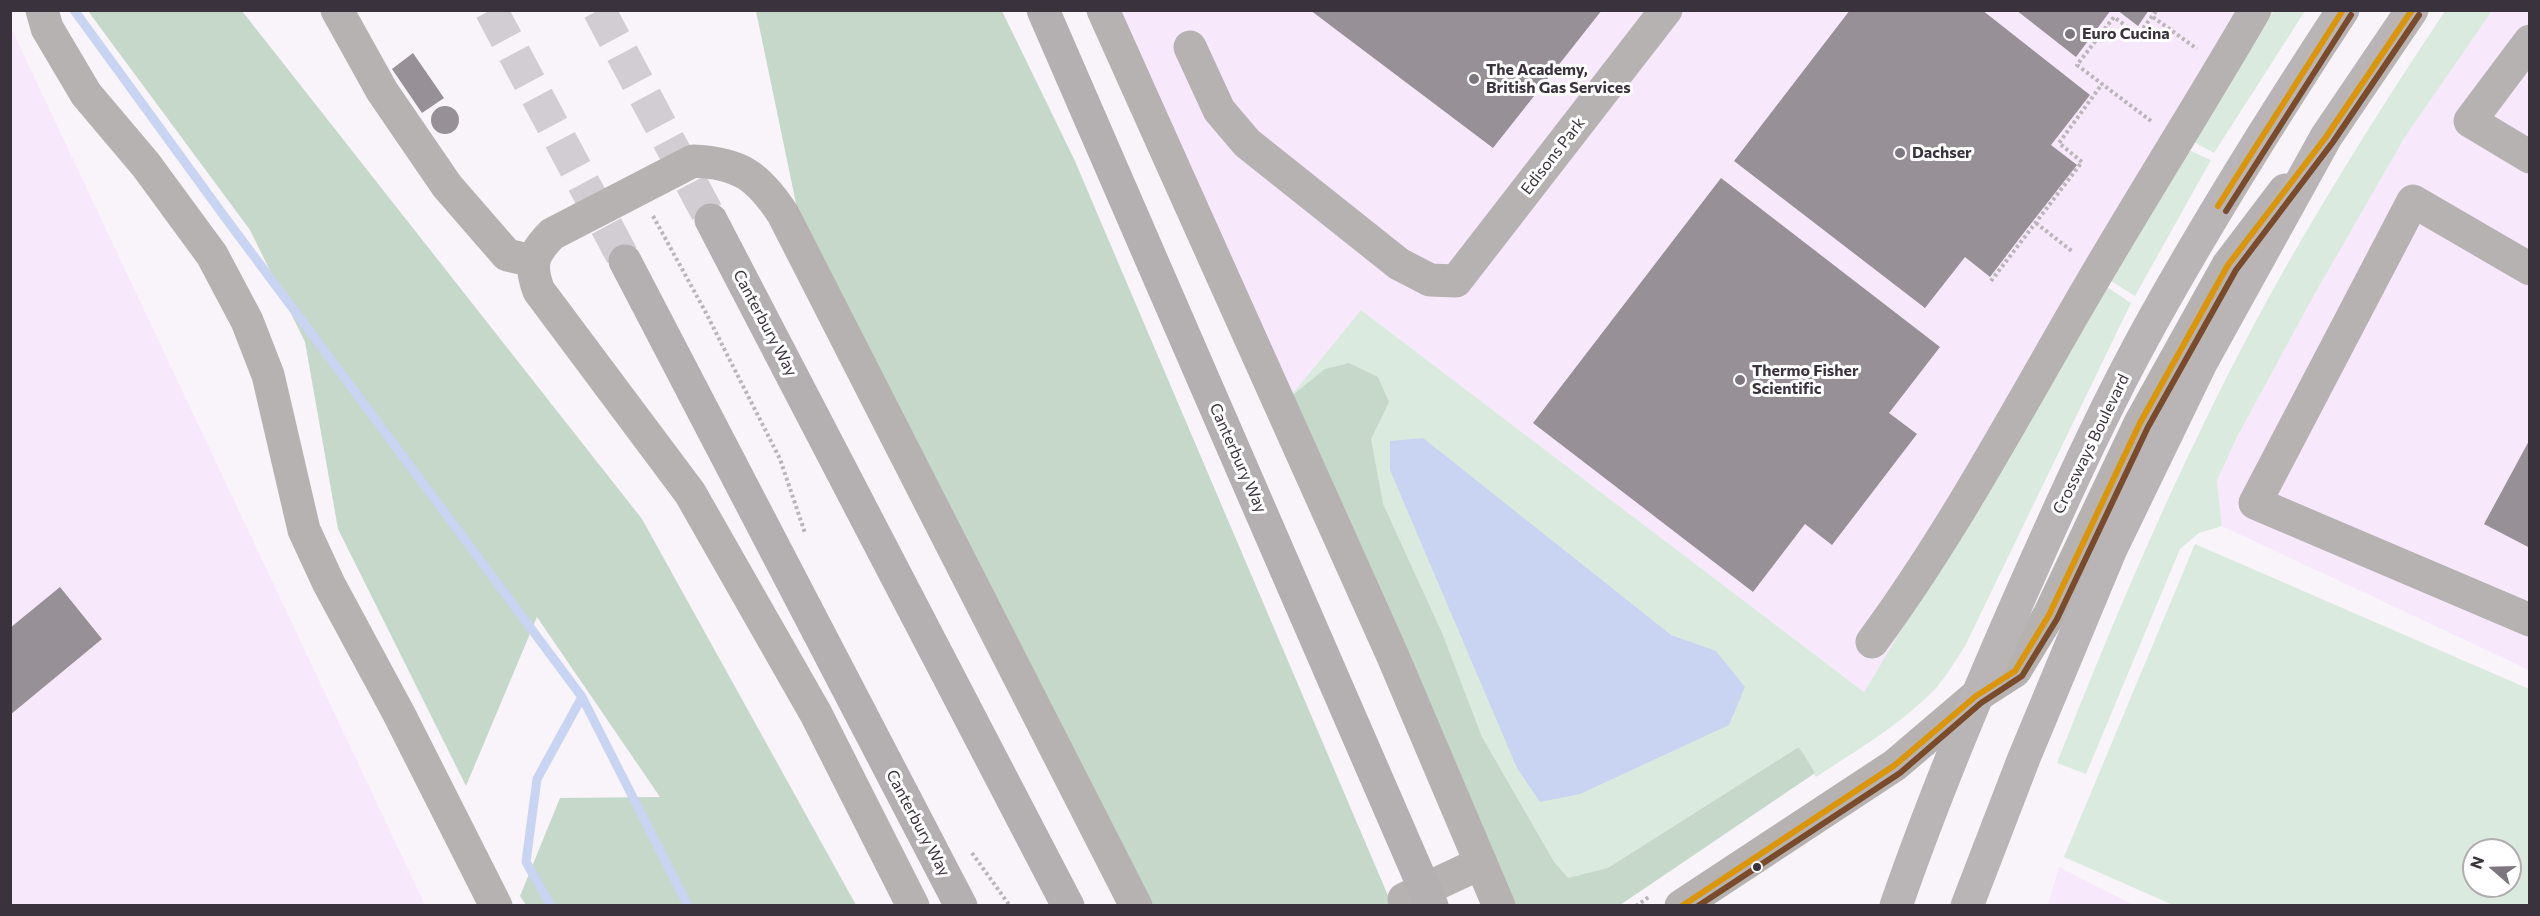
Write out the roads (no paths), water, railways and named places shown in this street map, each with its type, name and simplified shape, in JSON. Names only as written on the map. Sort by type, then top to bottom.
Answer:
[{"type":"highway","name":"Canterbury Way","points":[[1043,10],[1418,902]]},
{"type":"highway","name":"Canterbury Way","points":[[711,220],[1068,906]]},
{"type":"highway","name":"Canterbury Way","points":[[625,261],[961,906]]},
{"type":"main road","name":"Crossways Boulevard","points":[[1896,906],[1927,817],[1976,696],[2077,469],[2152,322],[2250,153],[2343,10]]},
{"type":"main road","points":[[1967,906],[2024,758],[2111,549],[2201,363],[2325,137],[2412,10]]},
{"type":"street","points":[[42,10],[47,28],[86,94],[146,165],[212,255],[247,321],[268,375],[304,530],[329,584],[399,714],[496,906]]},
{"type":"street","points":[[337,10],[382,91],[447,186],[507,255],[533,261]]},
{"type":"street","points":[[1103,10],[1391,651],[1499,906]]},
{"type":"street","name":"Edisons Park","points":[[1190,47],[1219,110],[1246,143],[1399,264],[1430,280],[1456,281],[1666,10]]},
{"type":"street","points":[[1872,642],[1950,528],[2098,272],[2255,10]]},
{"type":"street","points":[[2529,41],[2470,121],[2529,157]]},
{"type":"street","points":[[1681,906],[1895,765],[1976,696],[2015,670],[2049,615],[2140,423],[2228,265],[2325,137]]},
{"type":"street","points":[[913,906],[816,714],[690,493],[539,291],[534,277],[533,261],[540,246],[552,234],[693,161],[733,166],[750,175],[767,190],[783,214],[1136,906]]},
{"type":"street","points":[[2529,269],[2413,201],[2255,503],[2529,620]]},
{"type":"street","points":[[1418,902],[1481,863]]},
{"type":"water","points":[[1423,438],[1671,635],[1716,651],[1745,687],[1729,725],[1580,794],[1540,802],[1517,768],[1390,470],[1390,441]]},
{"type":"waterway","points":[[74,10],[224,216],[582,697],[688,906]]},
{"type":"waterway","points":[[551,906],[526,862],[537,779],[582,697]]},
{"type":"tunnel","points":[[491,10],[625,261]]},
{"type":"tunnel","points":[[599,10],[711,220]]},
{"type":"place","name":"Euro Cucina","points":[[2070,34]]},
{"type":"place","name":"The Academy, British Gas Services","points":[[1474,79]]},
{"type":"place","name":"Dachser","points":[[1900,153]]},
{"type":"place","name":"Thermo Fisher Scientific","points":[[1740,380]]}]
